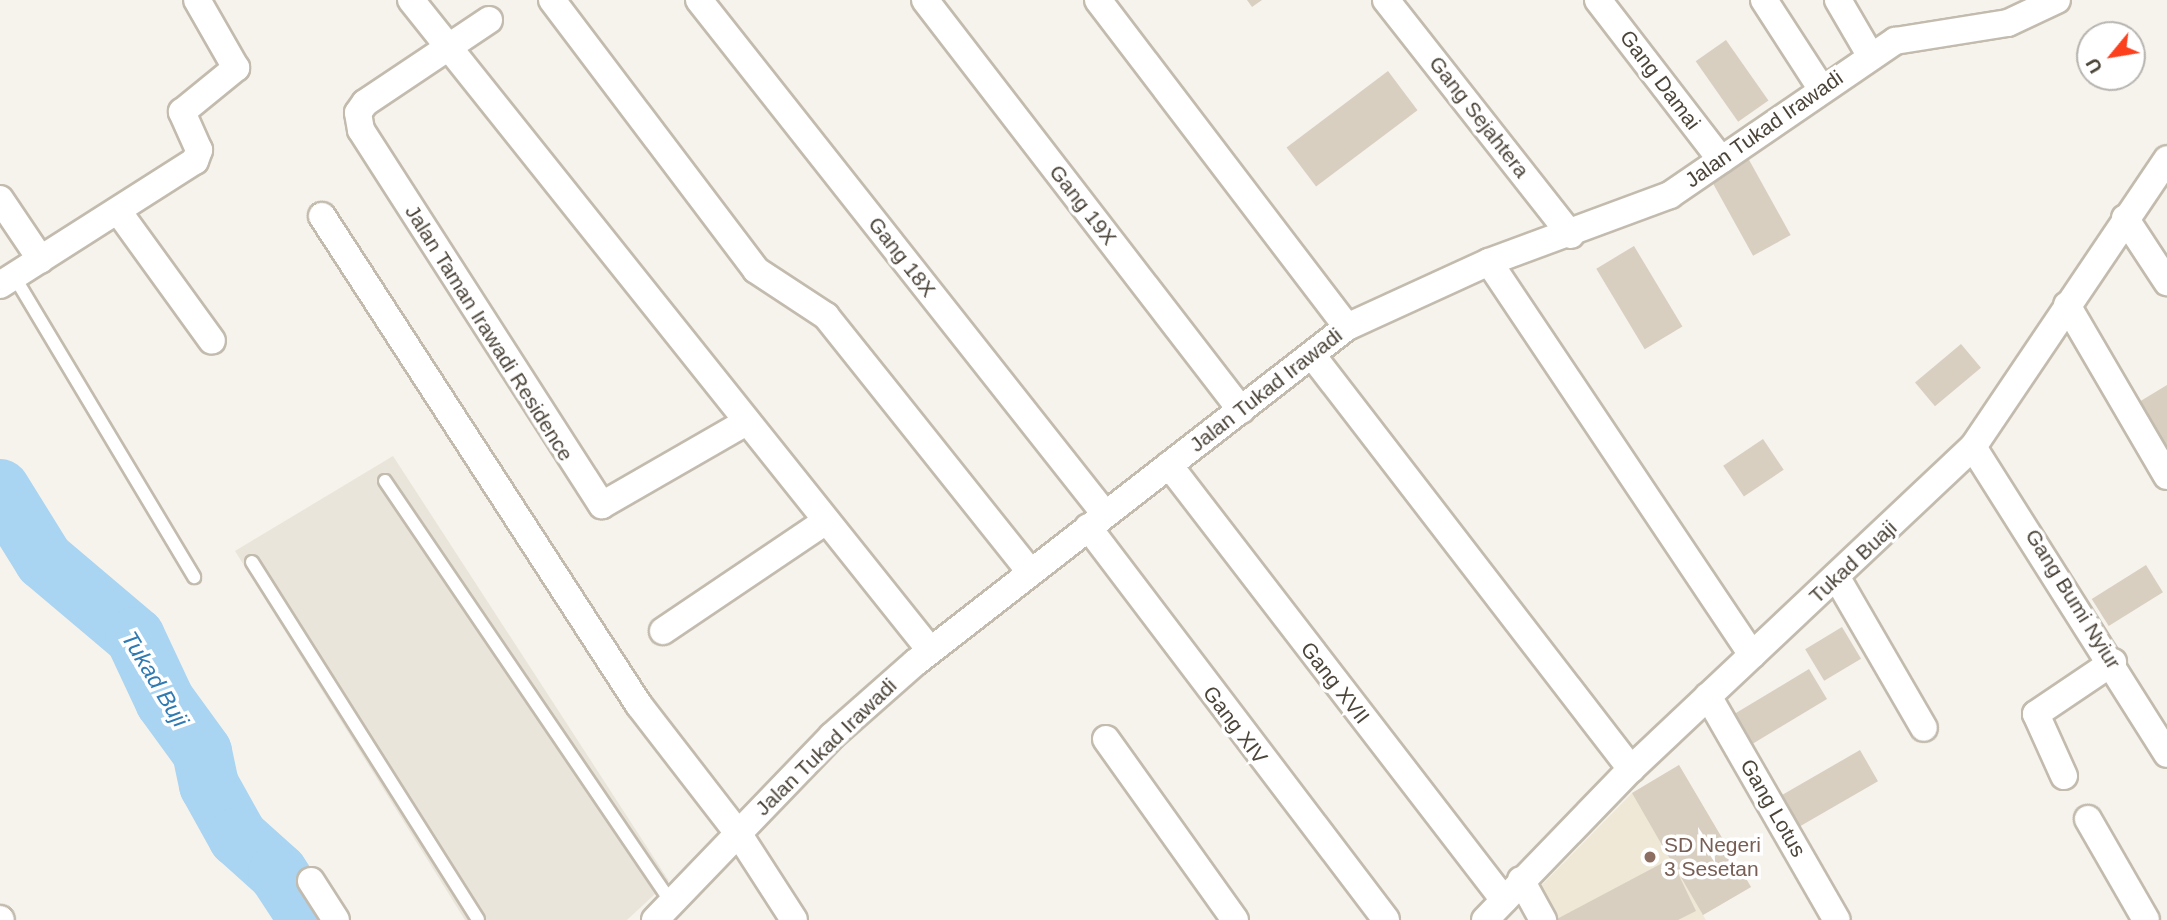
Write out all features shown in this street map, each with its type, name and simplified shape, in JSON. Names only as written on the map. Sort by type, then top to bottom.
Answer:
[{"type":"street","points":[[7,281],[195,160],[199,150],[182,112],[236,68],[197,0]]},
{"type":"street","points":[[411,0],[743,424],[930,650]]},
{"type":"street","points":[[552,0],[756,270],[827,316],[1030,572]]},
{"type":"street","name":"Gang 18X","points":[[699,0],[1096,521]]},
{"type":"street","name":"Gang 19X","points":[[925,0],[1241,410]]},
{"type":"street","points":[[1098,0],[1347,327]]},
{"type":"street","name":"Gang Sejahtera","points":[[1386,0],[1571,235]]},
{"type":"street","name":"Gang Damai","points":[[1598,0],[1721,160]]},
{"type":"street","points":[[1764,0],[1821,88]]},
{"type":"street","points":[[1838,0],[1870,55]]},
{"type":"street","name":"Jalan Tukad Irawadi","points":[[664,913],[832,736],[930,650],[1347,327],[1489,262],[1571,235],[1670,195],[1870,55],[1916,33],[2008,23],[2043,4]]},
{"type":"street","name":"Jalan Taman Irawadi Residence","points":[[489,20],[365,103],[358,113],[361,130],[591,495],[602,505],[614,502],[743,424]]},
{"type":"street","name":"Tukad Buaji","points":[[1485,920],[1631,769],[1838,578],[1973,447],[2167,159]]},
{"type":"street","points":[[0,198],[41,260]]},
{"type":"street","points":[[118,211],[212,341]]},
{"type":"street","points":[[322,216],[639,705],[738,833],[794,920]]},
{"type":"street","points":[[2125,218],[2167,282]]},
{"type":"street","points":[[1489,262],[1752,655]]},
{"type":"street","points":[[2067,305],[2167,476]]},
{"type":"street","points":[[1312,355],[1631,769]]},
{"type":"street","name":"Gang Bumi Nyiur","points":[[1973,447],[2113,662],[2167,754]]},
{"type":"street","name":"Gang XVII","points":[[1169,465],[1513,890],[1543,920]]},
{"type":"street","name":"Gang XIV","points":[[1096,521],[1386,920]]},
{"type":"street","points":[[663,631],[823,523]]},
{"type":"street","points":[[1838,578],[1924,728]]},
{"type":"street","points":[[2064,776],[2036,714],[2113,662]]},
{"type":"street","name":"Gang Lotus","points":[[1708,696],[1838,920]]},
{"type":"street","points":[[1106,739],[1234,920]]},
{"type":"street","points":[[2088,818],[2146,920]]},
{"type":"street","points":[[311,881],[336,920]]},
{"type":"lane","points":[[7,281],[194,577]]},
{"type":"lane","points":[[385,481],[664,913]]},
{"type":"lane","points":[[252,562],[478,920]]},
{"type":"shaded area","points":[[393,456],[669,881],[627,920],[465,920],[235,551]]},
{"type":"shaded area","name":"SD Negeri 3 Sesetan","points":[[1679,765],[1751,887],[1703,915],[1706,920],[1549,920],[1535,892],[1632,793]]},
{"type":"building","points":[[1247,0],[1262,0],[1252,7]]},
{"type":"building","points":[[1726,40],[1768,101],[1738,122],[1696,61]]},
{"type":"building","points":[[1388,71],[1417,110],[1316,187],[1287,147]]},
{"type":"building","points":[[1748,158],[1791,235],[1753,256],[1710,179]]},
{"type":"building","points":[[1634,246],[1682,327],[1645,349],[1596,269]]},
{"type":"building","points":[[1961,344],[1981,368],[1935,406],[1915,383]]},
{"type":"building","points":[[2167,385],[2167,459],[2134,405]]},
{"type":"building","points":[[1763,439],[1784,470],[1744,497],[1723,466]]},
{"type":"building","points":[[2146,565],[2163,592],[2109,626],[2092,599]]},
{"type":"building","points":[[1842,627],[1861,659],[1824,681],[1805,649]]},
{"type":"building","points":[[1809,669],[1827,699],[1748,746],[1730,716]]},
{"type":"building","points":[[1860,750],[1878,781],[1797,828],[1779,797]]},
{"type":"building","name":"SD Negeri 3 Sesetan","points":[[1679,765],[1751,887],[1703,915],[1675,867],[1696,911],[1678,920],[1555,920],[1670,859],[1632,793]]},
{"type":"waterway","name":"Tukad Buji","points":[[0,489],[44,560],[135,637],[165,701],[202,752],[209,785],[238,837],[278,873],[309,920]]},
{"type":"place","name":"SD Negeri 3 Sesetan","points":[[1650,857]]}]
